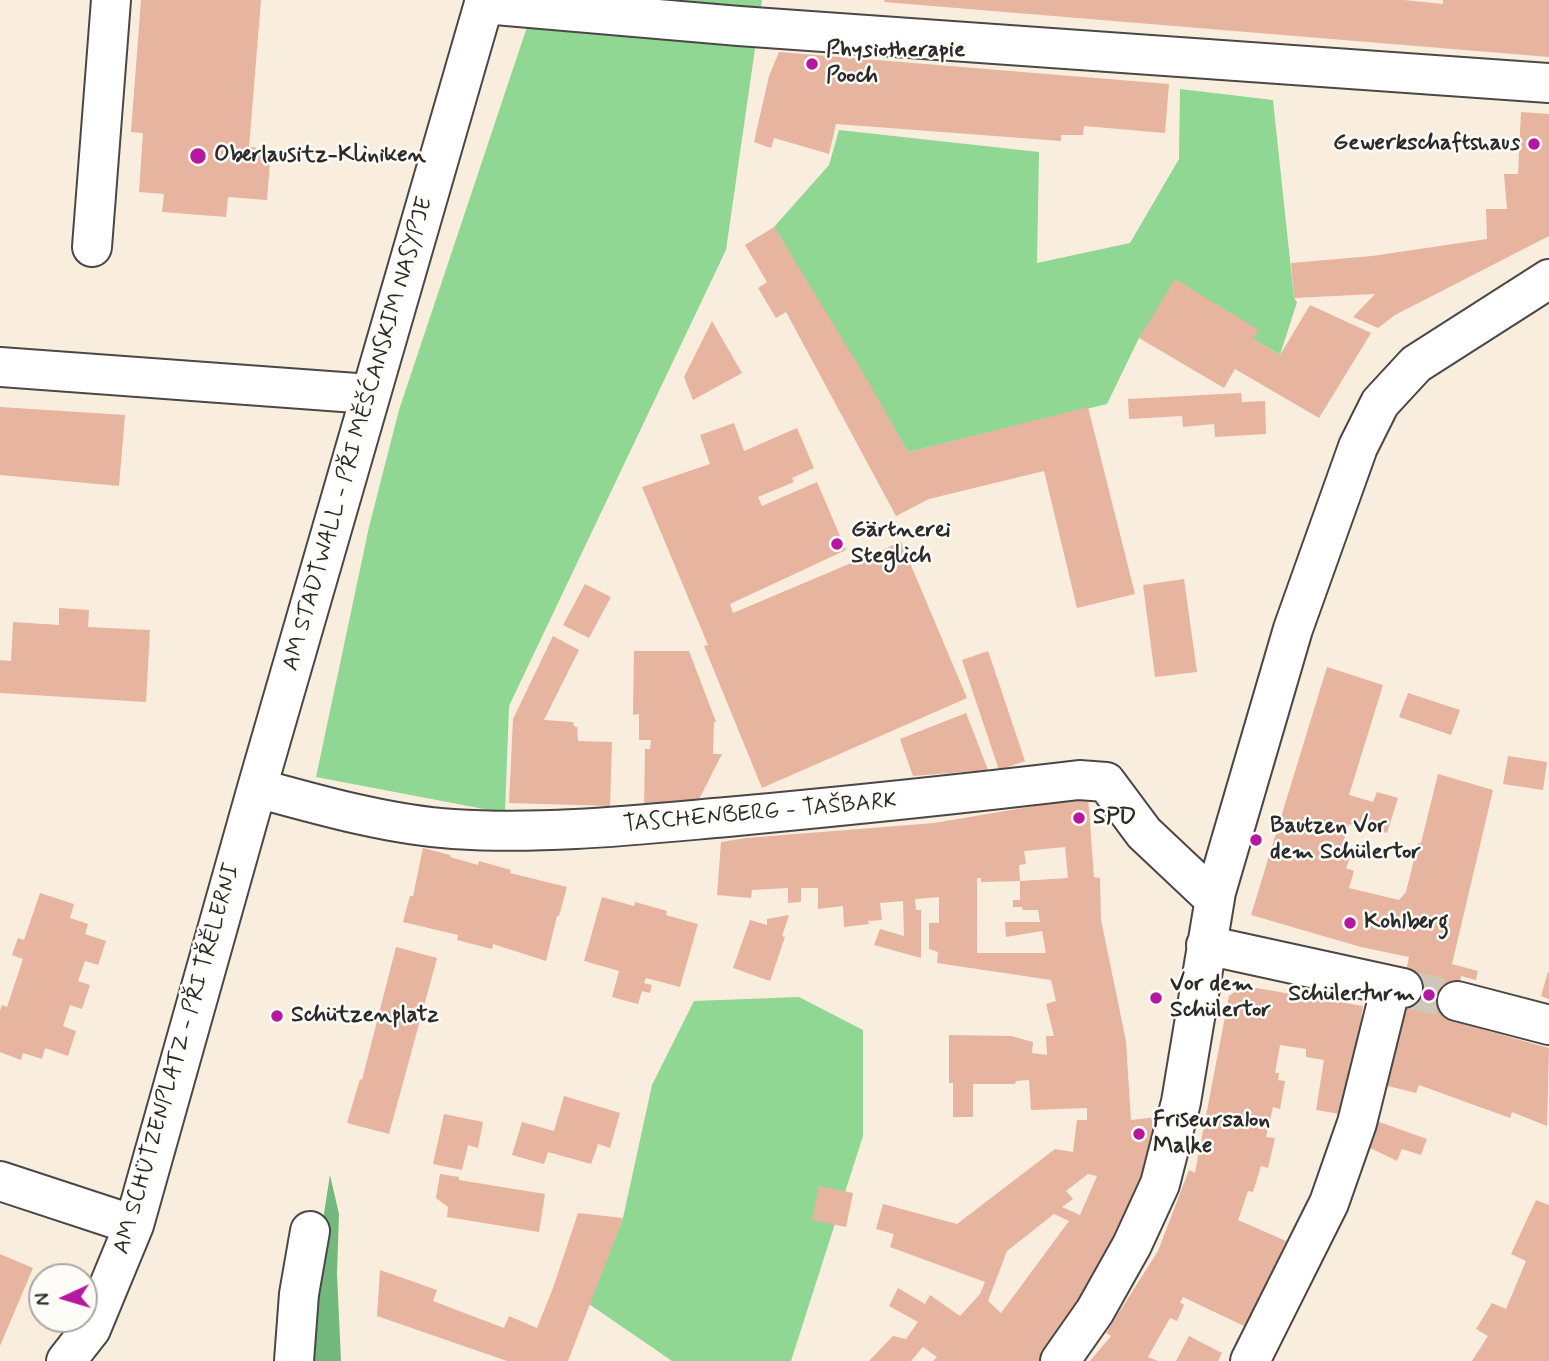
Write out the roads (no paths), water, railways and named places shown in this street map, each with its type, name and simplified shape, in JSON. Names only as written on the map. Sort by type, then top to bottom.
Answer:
[{"type":"street","points":[[92,247],[111,0]]},
{"type":"street","points":[[485,2],[753,27],[1549,83]]},
{"type":"street","name":"AM STADTWALL - PŘI MĚŠĆANSKIM NASYPJE","points":[[257,788],[485,2]]},
{"type":"street","points":[[1060,1361],[1108,1289],[1160,1184],[1181,1102],[1214,899],[1293,629],[1358,447],[1380,403],[1416,364],[1549,279]]},
{"type":"street","points":[[0,367],[370,394]]},
{"type":"street","name":"TASCHENBERG - TAŠBARK","points":[[257,788],[410,824],[504,831],[599,829],[896,802],[1079,780],[1106,782],[1144,833],[1214,899]]},
{"type":"street","name":"AM SCHÜTZENPLATZ - PŘI TŘĚLERNI","points":[[66,1361],[91,1329],[134,1225],[257,788]]},
{"type":"street","points":[[1206,945],[1397,987],[1357,1123],[1329,1203],[1250,1361]]},
{"type":"street","points":[[1457,1002],[1549,1024]]},
{"type":"street","points":[[0,1181],[134,1225]]},
{"type":"street","points":[[293,1361],[299,1294],[310,1231]]},
{"type":"tunnel","points":[[1403,988],[1457,1001]]},
{"type":"place","name":"Physiotherapie Pooch","points":[[812,64]]},
{"type":"place","name":"Gewerkschaftshaus","points":[[1534,144]]},
{"type":"place","name":"Oberlausitz-Kliniken","points":[[198,156]]},
{"type":"place","name":"Gärtnerei Steglich","points":[[837,544]]},
{"type":"place","name":"SPD","points":[[1079,818]]},
{"type":"place","name":"Bautzen Vor dem Schülertor","points":[[1256,840]]},
{"type":"place","name":"Kohlberg","points":[[1350,923]]},
{"type":"place","name":"Schülerturm","points":[[1429,995]]},
{"type":"place","name":"Vor dem Schülertor","points":[[1156,998]]},
{"type":"place","name":"Schützenplatz","points":[[277,1016]]},
{"type":"place","name":"Friseursalon Malke","points":[[1139,1134]]}]
